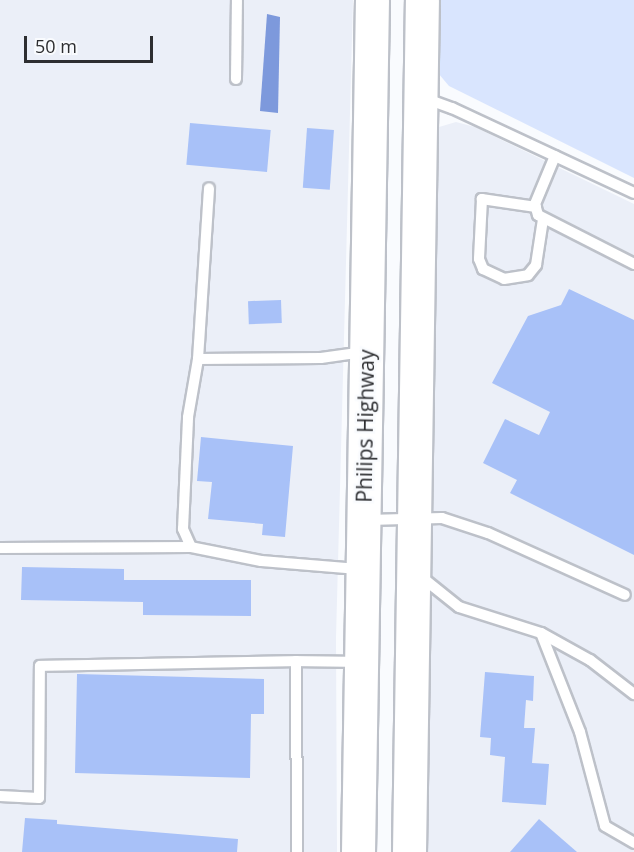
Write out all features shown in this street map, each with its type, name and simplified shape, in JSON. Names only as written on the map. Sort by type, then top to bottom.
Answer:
[{"type":"main road","name":"Philips Highway","points":[[358,852],[372,0]]},
{"type":"main road","points":[[409,852],[422,0]]},
{"type":"main road","points":[[371,100],[421,99]]},
{"type":"main road","points":[[362,570],[414,571]]},
{"type":"lane","points":[[236,79],[237,0]]},
{"type":"lane","points":[[421,99],[452,108],[634,194]]},
{"type":"lane","points":[[536,207],[555,156]]},
{"type":"lane","points":[[191,547],[183,529],[188,417],[198,359],[209,188]]},
{"type":"lane","points":[[536,207],[482,199],[479,258],[483,269],[504,279],[528,275],[536,265],[543,219]]},
{"type":"lane","points":[[536,207],[543,219],[634,264]]},
{"type":"lane","points":[[198,359],[321,358],[366,351]]},
{"type":"lane","points":[[363,520],[442,518],[488,533],[625,595]]},
{"type":"lane","points":[[0,548],[191,547],[261,561],[362,570]]},
{"type":"lane","points":[[414,571],[459,607],[541,633],[590,660],[634,694]]},
{"type":"lane","points":[[541,633],[580,732],[605,826],[634,843]]},
{"type":"lane","points":[[296,660],[297,852]]},
{"type":"lane","points":[[0,796],[39,798],[40,666],[296,660],[361,662]]},
{"type":"shaded area","points":[[0,0],[353,0],[336,638],[337,852],[0,852]]},
{"type":"shaded area","points":[[439,0],[634,0],[634,178],[449,86],[438,73]]},
{"type":"shaded area","points":[[456,122],[475,127],[634,204],[634,852],[427,852],[433,142],[439,127]]},
{"type":"water","points":[[267,14],[280,17],[278,113],[260,111]]},
{"type":"building","points":[[190,123],[271,130],[267,172],[186,165]]},
{"type":"building","points":[[307,128],[334,130],[330,190],[303,188]]},
{"type":"building","points":[[569,289],[634,320],[634,555],[510,493],[517,480],[483,463],[505,419],[539,435],[550,412],[492,383],[528,316],[561,305]]},
{"type":"building","points":[[281,300],[282,323],[249,324],[248,301]]},
{"type":"building","points":[[201,437],[293,446],[285,537],[262,535],[263,524],[208,519],[212,482],[197,481]]},
{"type":"building","points":[[22,567],[124,569],[124,580],[251,580],[251,616],[143,615],[143,602],[21,600]]},
{"type":"building","points":[[485,672],[534,676],[533,701],[526,700],[524,728],[535,728],[532,763],[549,764],[546,805],[502,802],[505,757],[490,755],[491,738],[480,737]]},
{"type":"building","points":[[77,674],[264,679],[264,714],[251,714],[250,778],[75,773]]},
{"type":"building","points":[[25,818],[57,820],[57,824],[238,839],[237,852],[22,852]]},
{"type":"building","points":[[539,819],[577,852],[510,852]]}]
